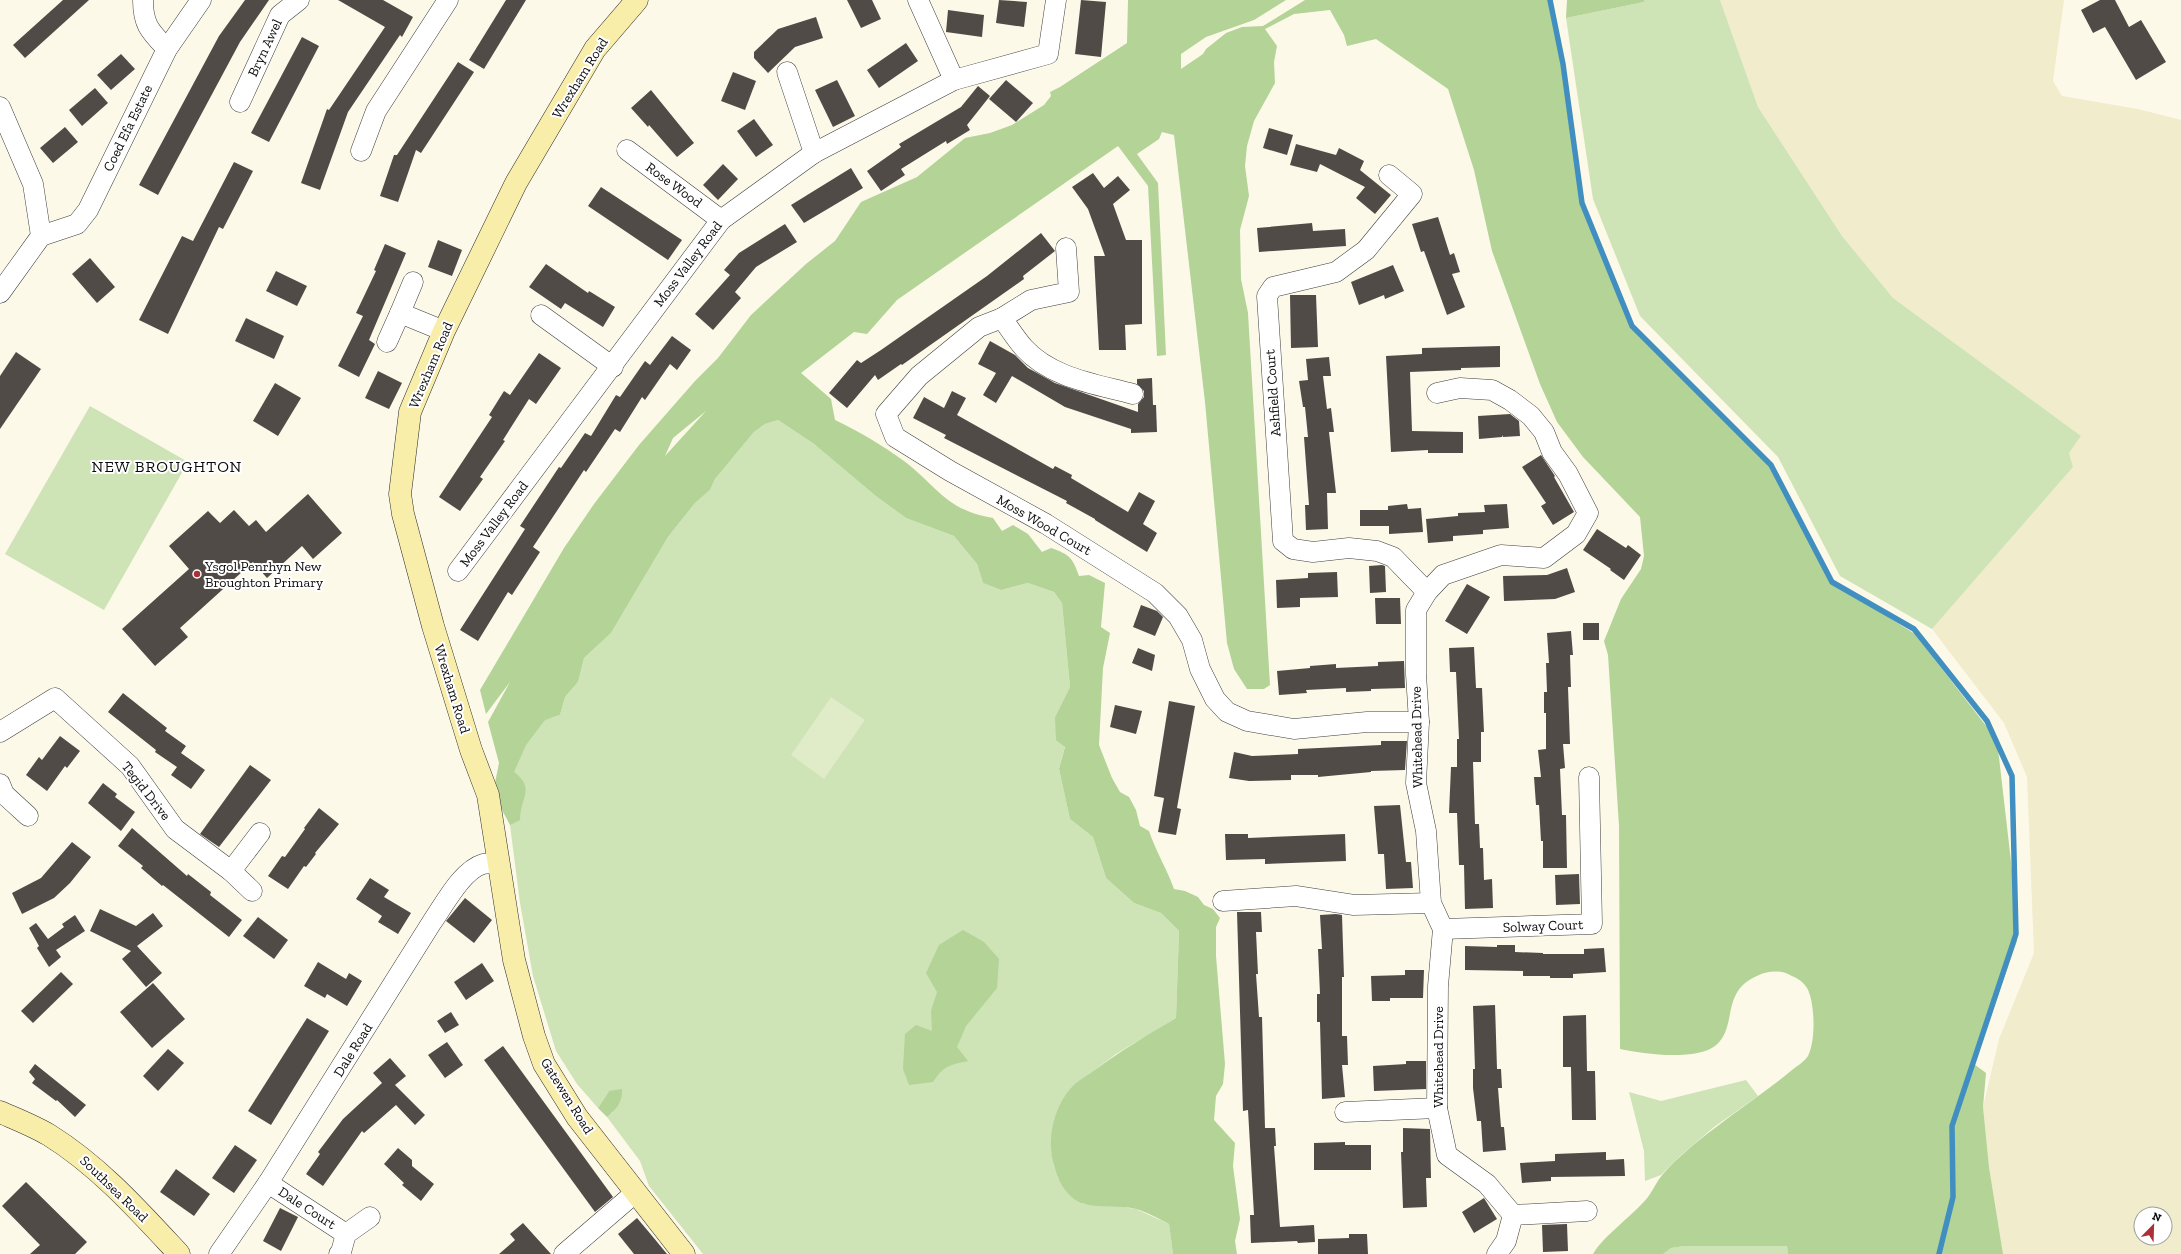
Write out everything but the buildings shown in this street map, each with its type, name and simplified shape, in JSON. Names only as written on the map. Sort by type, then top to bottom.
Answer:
[{"type":"main road","name":"Wrexham Road","points":[[499,863],[488,795],[471,750],[433,626],[403,514],[400,494],[410,412],[444,331],[520,176],[595,49],[637,0]]},
{"type":"main road","name":"Gatewen Road","points":[[499,863],[514,960],[534,1036],[544,1064],[577,1117],[684,1254]]},
{"type":"main road","name":"Southsea Road","points":[[0,1112],[48,1135],[78,1155],[108,1180],[179,1254]]},
{"type":"street","points":[[143,0],[143,16],[152,33],[167,49]]},
{"type":"street","name":"Coed Efa Estate","points":[[41,236],[77,224],[88,210],[167,49],[201,0]]},
{"type":"street","name":"Bryn Awel","points":[[240,102],[280,15],[299,0]]},
{"type":"street","points":[[361,151],[376,111],[448,0]]},
{"type":"street","points":[[918,0],[954,80]]},
{"type":"street","name":"Moss Valley Road","points":[[458,571],[613,367],[721,220],[814,153],[954,80],[1048,54],[1056,0]]},
{"type":"street","points":[[787,72],[814,153]]},
{"type":"street","points":[[0,107],[33,184],[41,236],[0,293]]},
{"type":"street","name":"Rose Wood","points":[[627,150],[721,220]]},
{"type":"street","name":"Ashfield Court","points":[[1389,175],[1412,194],[1366,250],[1336,272],[1273,287],[1267,296],[1283,541],[1293,549],[1313,552],[1349,548],[1382,553],[1393,557],[1427,592]]},
{"type":"street","name":"Moss Wood Court","points":[[1066,248],[1069,292],[1031,300],[1002,318],[979,327],[919,376],[886,414],[895,437],[1046,524],[1155,593],[1178,616],[1192,640],[1200,669],[1215,699],[1227,712],[1247,721],[1294,729],[1367,722],[1419,722]]},
{"type":"street","points":[[387,342],[412,282]]},
{"type":"street","points":[[400,313],[444,331]]},
{"type":"street","points":[[541,315],[613,367]]},
{"type":"street","points":[[1002,318],[1024,348],[1048,367],[1071,378],[1133,394]]},
{"type":"street","name":"Whitehead Drive","points":[[1437,393],[1460,388],[1492,390],[1510,400],[1531,416],[1544,432],[1552,452],[1568,474],[1588,513],[1576,534],[1544,558],[1501,555],[1443,575],[1427,592],[1416,610],[1416,674],[1419,722],[1416,782],[1426,831],[1431,903],[1442,930],[1438,986],[1437,1108],[1447,1155],[1487,1184],[1513,1215]]},
{"type":"street","name":"Tegid Drive","points":[[0,732],[55,698],[130,766],[175,829],[231,871],[252,891]]},
{"type":"street","name":"Solway Court","points":[[1442,930],[1592,924],[1589,777]]},
{"type":"street","points":[[0,784],[4,794],[28,816]]},
{"type":"street","points":[[231,871],[260,833]]},
{"type":"street","name":"Dale Road","points":[[219,1254],[268,1183],[458,883],[470,871],[483,864],[499,863]]},
{"type":"street","points":[[1223,901],[1296,896],[1354,905],[1431,903]]},
{"type":"street","points":[[1345,1112],[1437,1108]]},
{"type":"street","name":"Dale Court","points":[[268,1183],[346,1234]]},
{"type":"street","points":[[564,1254],[635,1193]]},
{"type":"street","points":[[1497,1254],[1506,1241],[1513,1215],[1587,1211]]},
{"type":"street","name":"Dale Court","points":[[339,1254],[341,1252],[346,1234],[370,1217]]},
{"type":"shaded area","points":[[1720,0],[2064,0],[2053,81],[2062,96],[2138,109],[2181,120],[2181,1254],[2003,1254],[1989,1167],[1983,1107],[1999,1039],[2034,953],[2027,777],[2004,723],[1932,629],[2073,467],[2069,453],[2081,436],[1893,298],[1842,236],[1758,107]]},
{"type":"green space","points":[[1128,0],[1286,0],[1254,20],[1206,37],[1181,54],[1181,69],[1203,54],[1206,49],[1226,33],[1242,27],[1263,26],[1305,0],[1549,0],[1561,52],[1582,203],[1632,326],[1771,465],[1832,582],[1915,634],[1997,740],[2018,922],[2017,941],[1974,1064],[1986,1073],[1983,1107],[1989,1167],[2003,1254],[1788,1254],[1787,1246],[1684,1246],[1671,1248],[1663,1254],[1593,1254],[1605,1239],[1642,1204],[1663,1174],[1681,1156],[1734,1113],[1807,1058],[1811,1049],[1814,1022],[1812,1002],[1807,988],[1799,980],[1781,972],[1766,973],[1747,982],[1739,990],[1734,999],[1722,1038],[1715,1046],[1706,1051],[1695,1054],[1669,1055],[1641,1053],[1620,1049],[1619,826],[1608,655],[1604,641],[1621,599],[1641,569],[1644,556],[1640,517],[1583,457],[1557,422],[1540,384],[1492,251],[1474,170],[1448,89],[1376,39],[1347,46],[1344,35],[1330,10],[1294,14],[1265,29],[1277,46],[1274,62],[1275,83],[1254,121],[1247,146],[1245,166],[1249,196],[1240,230],[1241,279],[1248,313],[1270,685],[1264,689],[1247,689],[1234,669],[1227,643],[1205,402],[1174,135],[1162,132],[1159,139],[1137,154],[1158,183],[1166,355],[1157,356],[1148,186],[1118,146],[897,300],[867,334],[854,332],[801,373],[831,399],[835,420],[871,439],[896,455],[953,504],[964,510],[993,518],[1002,531],[1013,525],[1028,534],[1042,552],[1051,548],[1062,552],[1070,558],[1075,565],[1079,576],[1089,575],[1105,583],[1101,627],[1110,633],[1103,668],[1099,745],[1112,778],[1120,792],[1129,797],[1136,810],[1140,826],[1149,831],[1174,889],[1185,891],[1198,897],[1204,905],[1213,909],[1220,918],[1216,927],[1216,956],[1225,1064],[1223,1084],[1216,1096],[1214,1120],[1235,1143],[1233,1166],[1240,1219],[1235,1241],[1237,1254],[1173,1254],[1169,1224],[1136,1209],[1095,1206],[1074,1199],[1062,1186],[1053,1163],[1051,1139],[1054,1121],[1060,1104],[1070,1089],[1112,1058],[1176,1018],[1179,931],[1161,913],[1134,903],[1106,878],[1093,837],[1070,819],[1059,769],[1065,747],[1056,740],[1055,717],[1070,687],[1062,603],[1054,592],[1028,583],[1001,590],[983,583],[977,564],[954,536],[906,518],[877,497],[814,444],[778,420],[765,424],[754,432],[715,479],[710,490],[695,503],[668,537],[611,633],[584,658],[578,682],[565,697],[560,715],[545,720],[526,745],[514,772],[521,778],[526,789],[520,820],[510,825],[493,793],[499,763],[488,722],[510,682],[486,714],[480,690],[564,548],[594,504],[639,445],[695,381],[718,358],[751,315],[806,264],[835,241],[861,202],[917,177],[965,138],[990,133],[1012,125],[1044,105],[1051,96],[1050,92],[1127,43]],"holes":[[[706,411],[665,456],[673,438]]]},
{"type":"green space","points":[[1567,0],[1644,0],[1644,2],[1566,18]]},
{"type":"green space","points":[[1644,0],[1720,0],[1758,107],[1842,236],[1893,298],[2081,436],[2069,453],[2073,467],[1932,629],[1840,576],[1778,457],[1640,316],[1593,199],[1566,18],[1644,2]]},
{"type":"green space","points":[[90,406],[188,462],[104,610],[5,554]]},
{"type":"green space","points":[[778,420],[814,444],[877,497],[906,518],[954,536],[977,564],[983,583],[1001,590],[1028,583],[1054,592],[1062,603],[1070,687],[1055,717],[1065,746],[1059,769],[1070,819],[1093,837],[1106,878],[1134,903],[1161,913],[1179,931],[1176,1018],[1116,1054],[1071,1088],[1051,1149],[1054,1167],[1058,1178],[1075,1199],[1084,1204],[1111,1205],[1136,1209],[1169,1224],[1173,1254],[703,1254],[649,1186],[640,1161],[607,1117],[613,1112],[609,1091],[598,1108],[577,1084],[556,1051],[533,976],[520,903],[510,825],[507,774],[548,698],[551,718],[560,715],[565,697],[578,682],[584,658],[611,633],[668,537],[695,503],[710,490],[715,479],[754,432],[765,424]]},
{"type":"green space","points":[[831,697],[865,720],[824,779],[791,755]]},
{"type":"green space","points":[[963,930],[984,942],[999,959],[997,988],[966,1026],[957,1047],[968,1061],[944,1069],[933,1082],[909,1085],[903,1069],[905,1034],[916,1025],[932,1031],[931,1011],[937,992],[926,973],[939,945]]},
{"type":"green space","points":[[1746,1080],[1758,1096],[1714,1127],[1680,1156],[1661,1175],[1645,1181],[1644,1151],[1629,1092],[1661,1101]]},
{"type":"green space","points":[[622,1089],[618,1105],[607,1117],[598,1108],[609,1091]]},
{"type":"green space","points":[[1684,1246],[1787,1246],[1788,1254],[1663,1254],[1671,1248]]},
{"type":"waterway","points":[[1550,0],[1563,64],[1582,203],[1632,326],[1771,465],[1832,582],[1914,629],[1987,721],[2012,776],[2016,934],[1952,1126],[1953,1197],[1939,1254]]},
{"type":"place","name":"Ysgol Penrhyn New Broughton Primary","points":[[197,574]]},
{"type":"district","name":"NEW BROUGHTON","points":[[167,466]]}]
